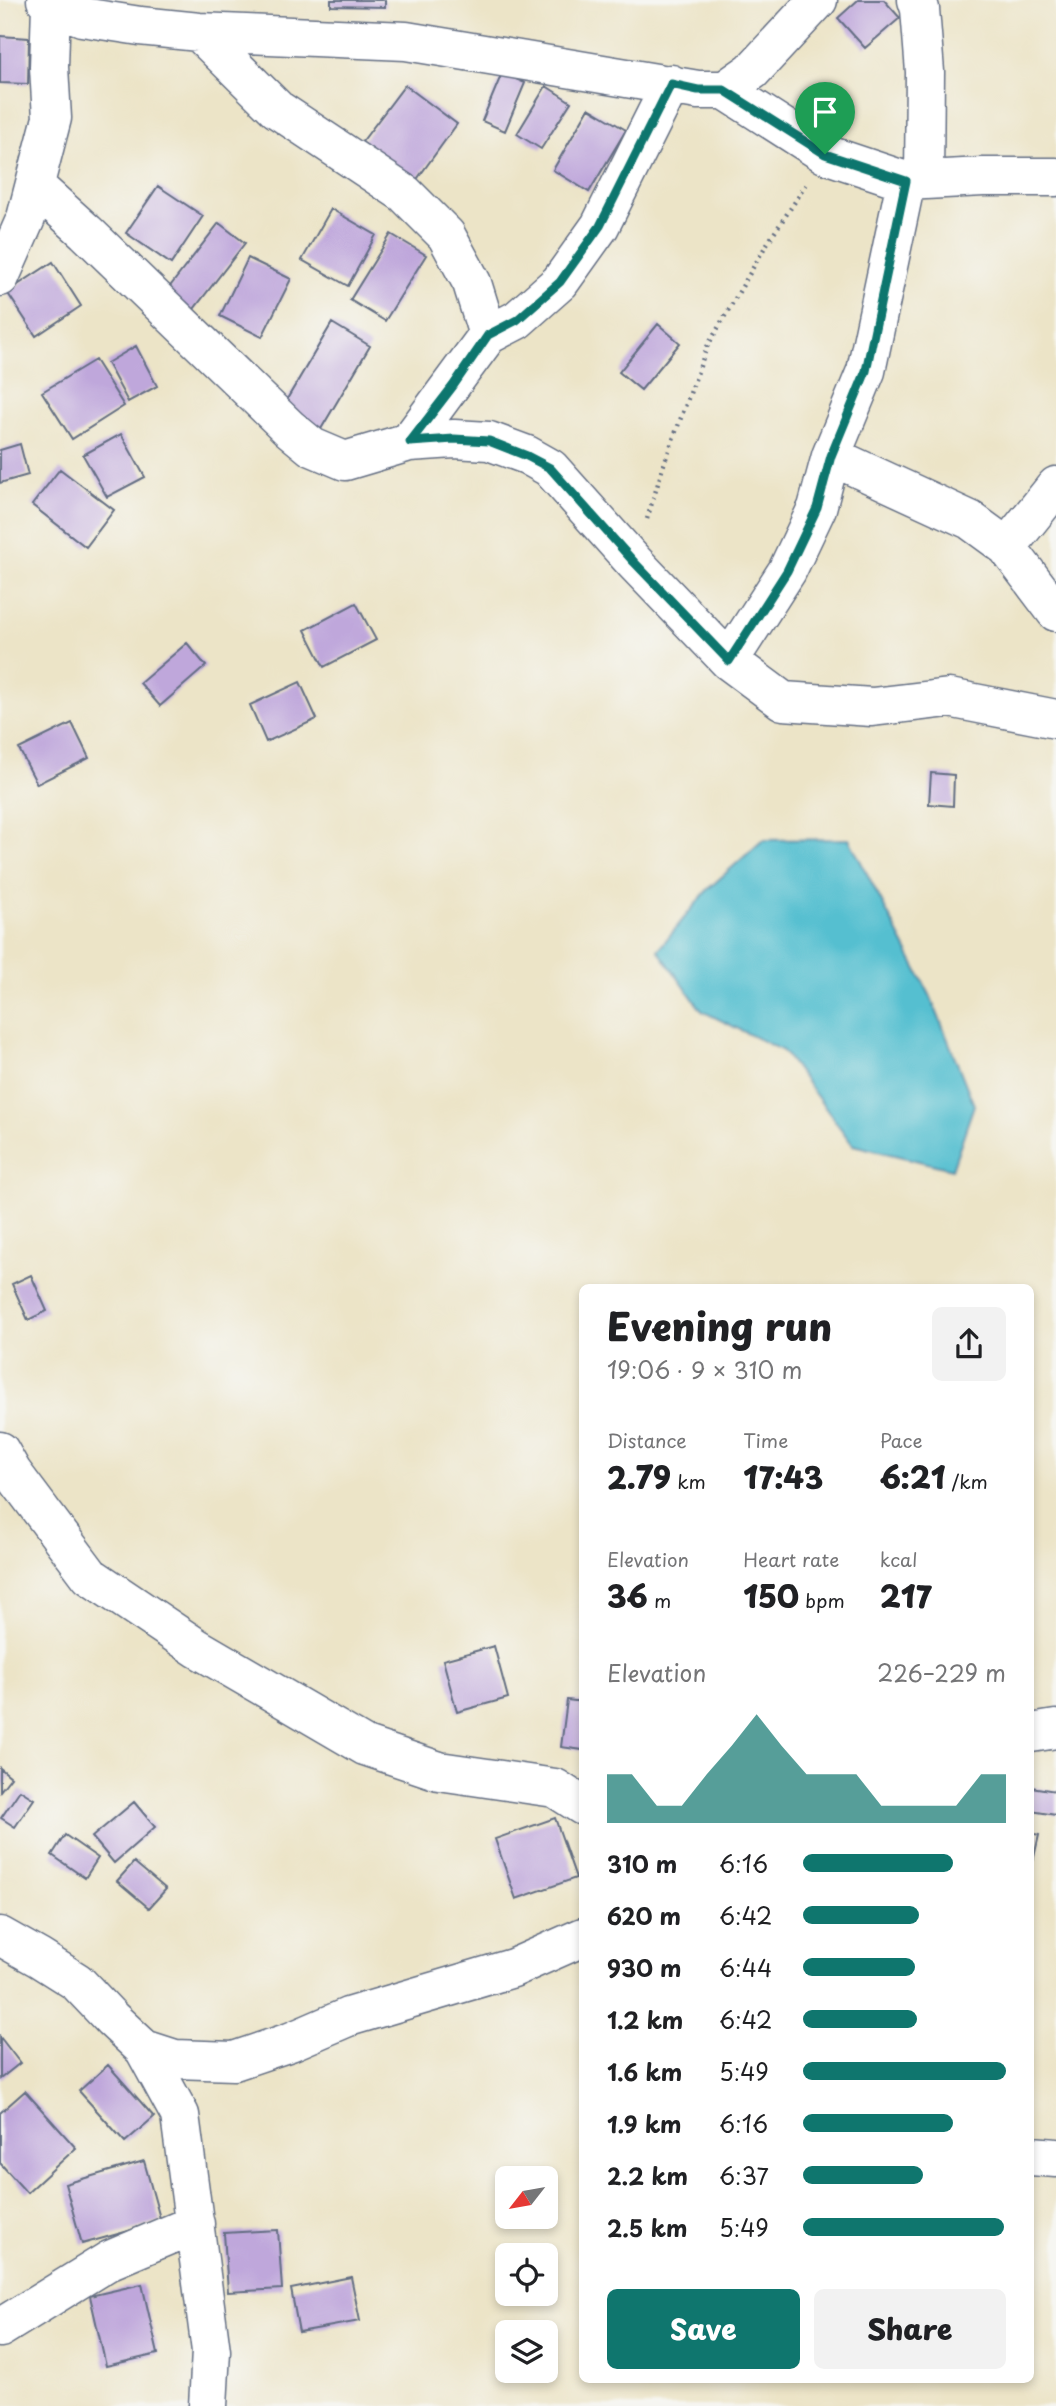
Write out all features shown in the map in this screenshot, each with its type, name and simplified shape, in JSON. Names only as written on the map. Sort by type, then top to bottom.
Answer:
[{"type":"street","points":[[724,90],[751,71],[818,0]]},
{"type":"street","points":[[729,661],[787,571],[817,508],[831,456],[866,371],[915,180],[925,72],[917,0]]},
{"type":"street","points":[[0,277],[26,218],[52,118],[48,3],[82,17],[199,32],[406,41],[698,90],[724,90],[825,154],[915,180],[1056,177]]},
{"type":"street","points":[[199,32],[277,109],[405,194],[446,235],[472,283],[488,335]]},
{"type":"street","points":[[410,442],[488,335],[517,320],[560,282],[600,226],[671,84]]},
{"type":"street","points":[[34,186],[312,447],[345,461],[410,442],[454,439],[489,441],[550,468],[634,562],[729,661],[783,701],[872,707],[949,698],[1056,719]]},
{"type":"street","points":[[831,456],[970,520],[1007,547],[1056,612]]},
{"type":"street","points":[[1007,547],[1056,486]]},
{"type":"street","points":[[0,1451],[12,1472],[90,1576],[197,1648],[365,1746],[439,1771],[555,1788],[579,1803]]},
{"type":"street","points":[[1034,1733],[1056,1729]]},
{"type":"street","points":[[0,1936],[77,1982],[144,2049],[180,2115],[211,2351],[208,2406]]},
{"type":"street","points":[[144,2049],[176,2059],[234,2061],[290,2042],[348,2017],[450,1989],[513,1968],[579,1939]]},
{"type":"street","points":[[1034,2156],[1056,2158]]},
{"type":"street","points":[[0,2328],[110,2260],[195,2224]]},
{"type":"path","points":[[634,562],[664,464],[707,347],[765,247],[825,154]]},
{"type":"water","points":[[849,839],[930,995],[974,1105],[952,1169],[853,1145],[783,1051],[702,1011],[658,950],[708,889],[763,840]]},
{"type":"building","points":[[331,0],[385,0],[385,7],[331,6]]},
{"type":"building","points":[[858,0],[884,0],[900,18],[865,48],[838,18]]},
{"type":"building","points":[[0,36],[29,38],[28,84],[0,83]]},
{"type":"building","points":[[502,73],[525,83],[505,131],[482,121]]},
{"type":"building","points":[[405,85],[457,124],[415,182],[362,142]]},
{"type":"building","points":[[546,86],[571,102],[541,149],[517,134]]},
{"type":"building","points":[[589,108],[626,130],[589,192],[553,170]]},
{"type":"building","points":[[158,186],[203,216],[171,264],[126,233]]},
{"type":"building","points":[[331,209],[376,235],[348,286],[302,260]]},
{"type":"building","points":[[219,223],[245,243],[187,318],[161,298]]},
{"type":"building","points":[[391,234],[426,255],[385,321],[350,300]]},
{"type":"building","points":[[248,258],[291,279],[262,337],[220,316]]},
{"type":"building","points":[[53,262],[81,306],[36,336],[7,292]]},
{"type":"building","points":[[332,323],[370,346],[318,434],[280,411]]},
{"type":"building","points":[[658,324],[680,343],[641,390],[619,372]]},
{"type":"building","points":[[136,346],[157,386],[128,402],[107,363]]},
{"type":"building","points":[[95,360],[124,406],[72,439],[42,392]]},
{"type":"building","points":[[121,434],[145,477],[107,497],[83,455]]},
{"type":"building","points":[[20,444],[28,475],[0,483],[0,450]]},
{"type":"building","points":[[60,469],[114,510],[86,547],[32,505]]},
{"type":"building","points":[[356,603],[376,640],[324,667],[305,630]]},
{"type":"building","points":[[187,643],[206,666],[160,706],[140,683]]},
{"type":"building","points":[[300,682],[317,719],[266,742],[250,705]]},
{"type":"building","points":[[72,723],[89,758],[37,784],[19,749]]},
{"type":"building","points":[[931,773],[954,775],[953,806],[929,804]]},
{"type":"building","points":[[31,1275],[47,1311],[28,1320],[12,1284]]},
{"type":"building","points":[[494,1646],[508,1698],[457,1712],[443,1660]]},
{"type":"building","points":[[567,1700],[579,1702],[579,1749],[561,1747]]},
{"type":"building","points":[[0,1768],[11,1777],[0,1791]]},
{"type":"building","points":[[1034,1787],[1056,1791],[1056,1815],[1034,1811]]},
{"type":"building","points":[[20,1790],[34,1799],[15,1827],[1,1818]]},
{"type":"building","points":[[134,1802],[155,1827],[114,1863],[92,1837]]},
{"type":"building","points":[[555,1818],[576,1878],[516,1899],[495,1839]]},
{"type":"building","points":[[1034,1834],[1039,1835],[1034,1857]]},
{"type":"building","points":[[65,1835],[98,1858],[85,1878],[52,1855]]},
{"type":"building","points":[[134,1862],[166,1889],[149,1908],[117,1881]]},
{"type":"building","points":[[0,2037],[20,2063],[0,2079]]},
{"type":"building","points":[[108,2065],[154,2117],[125,2142],[79,2091]]},
{"type":"building","points":[[25,2091],[76,2148],[27,2193],[0,2163],[0,2113]]},
{"type":"building","points":[[144,2161],[161,2222],[82,2244],[65,2184]]},
{"type":"building","points":[[278,2230],[282,2289],[228,2292],[224,2233]]},
{"type":"building","points":[[351,2277],[360,2321],[299,2332],[291,2289]]},
{"type":"building","points":[[142,2284],[158,2354],[106,2366],[90,2296]]},
{"type":"route","points":[[671,84],[698,90],[724,90],[825,154],[906,181],[866,371],[831,456],[817,508],[787,571],[729,661],[634,562],[550,468],[489,441],[454,439],[410,442],[488,335],[517,320],[560,282],[600,226],[671,84]]}]
